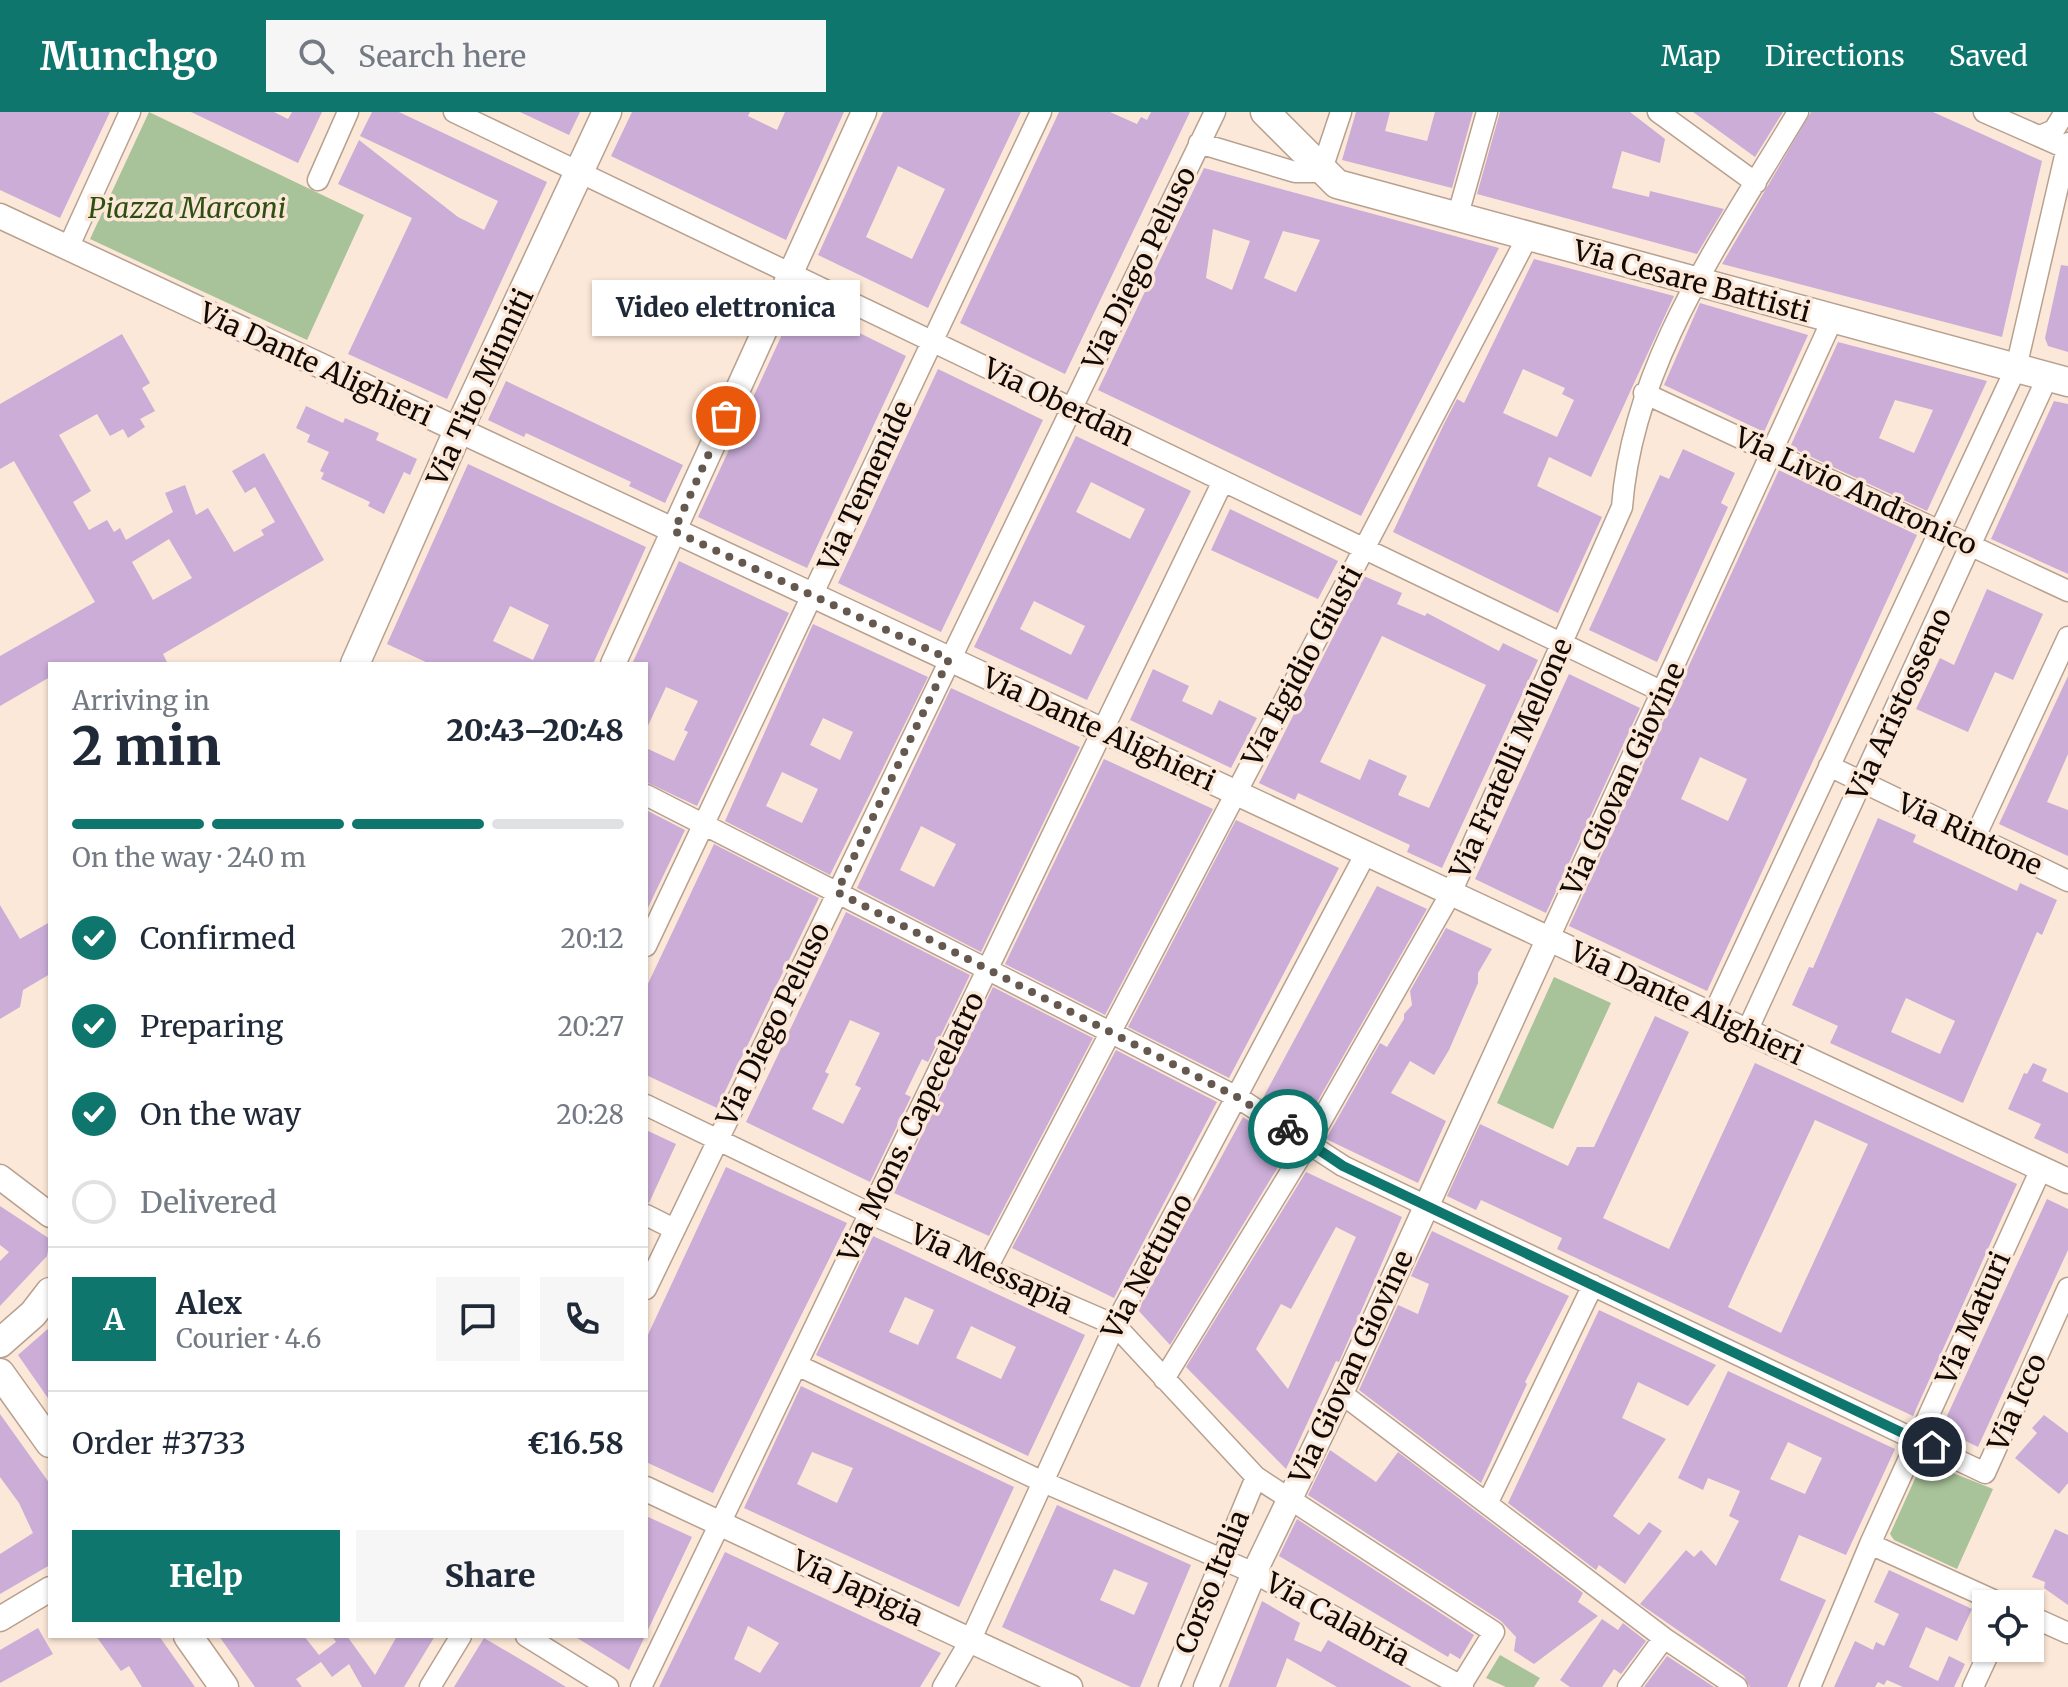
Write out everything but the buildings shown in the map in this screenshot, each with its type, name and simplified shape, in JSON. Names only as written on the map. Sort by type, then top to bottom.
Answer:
[{"type":"main road","name":"Via Tito Minniti","points":[[362,662],[458,431],[607,112]]},
{"type":"main road","points":[[1265,112],[1303,148],[1321,172]]},
{"type":"main road","name":"Via Cesare Battisti","points":[[1321,172],[1337,184],[1527,238],[2058,379]]},
{"type":"main road","points":[[0,1343],[33,1314],[48,1295]]},
{"type":"main road","points":[[0,1373],[48,1440]]},
{"type":"main road","points":[[189,1638],[224,1687]]},
{"type":"street","points":[[68,248],[130,112]]},
{"type":"street","points":[[318,180],[348,112]]},
{"type":"street","name":"Via Oberdan","points":[[454,112],[1663,692]]},
{"type":"street","points":[[614,662],[864,112]]},
{"type":"street","name":"Via Temenide","points":[[648,942],[1041,112]]},
{"type":"street","name":"Via Diego Peluso","points":[[648,1285],[1215,112]]},
{"type":"street","points":[[1199,143],[1295,172],[1321,172],[1341,112]]},
{"type":"street","points":[[1457,218],[1487,112]]},
{"type":"street","points":[[1658,112],[1756,183]]},
{"type":"street","name":"Via Fratelli Mellone","points":[[1164,1379],[1309,1142],[1451,893],[1622,507],[1625,469],[1644,393],[1696,283],[1798,112]]},
{"type":"street","points":[[1984,112],[2067,147]]},
{"type":"street","points":[[2040,136],[2054,130],[2065,112]]},
{"type":"street","name":"Via Aristosseno","points":[[1713,1015],[2016,368],[2067,147]]},
{"type":"street","name":"Via Dante Alighieri","points":[[0,216],[2068,1181]]},
{"type":"street","name":"Via Egidio Giusti","points":[[988,1266],[1527,238]]},
{"type":"street","name":"Via Giovan Giovine","points":[[1288,1500],[1341,1393],[1833,318]]},
{"type":"street","name":"Via Aristosseno","points":[[1747,1031],[1972,545],[2058,379]]},
{"type":"street","name":"Via Livio Andronico","points":[[1644,393],[2068,591]]},
{"type":"street","name":"Via Mons. Capecelatro","points":[[641,1687],[1223,481]]},
{"type":"street","points":[[1976,835],[2068,637]]},
{"type":"street","name":"Via Rintone","points":[[1829,766],[2068,881]]},
{"type":"street","points":[[648,796],[1237,1097],[1343,1166],[1918,1440]]},
{"type":"street","name":"Via Nettuno","points":[[943,1687],[970,1641],[1115,1325],[1366,853]]},
{"type":"street","name":"Via Messapia","points":[[648,1106],[869,1213],[988,1266],[997,1274],[1115,1325],[1256,1477],[1494,1632],[1461,1687]]},
{"type":"street","name":"Via Maturi","points":[[1810,1687],[1870,1544],[2041,1169]]},
{"type":"street","points":[[0,1177],[48,1213]]},
{"type":"street","points":[[648,1216],[674,1229]]},
{"type":"street","points":[[1488,1502],[1593,1285]]},
{"type":"street","name":"Via Icco","points":[[1918,1440],[1985,1473],[2068,1288]]},
{"type":"street","name":"Via Calabria","points":[[797,1365],[1041,1481],[1254,1573],[1461,1687]]},
{"type":"street","points":[[1341,1393],[1664,1638],[1737,1687]]},
{"type":"street","name":"Corso Italia","points":[[1169,1687],[1256,1477]]},
{"type":"street","name":"Via Japigia","points":[[648,1490],[1070,1687]]},
{"type":"street","name":"Corso Italia","points":[[1206,1687],[1288,1500]]},
{"type":"street","points":[[1870,1544],[1972,1590]]},
{"type":"street","points":[[0,1619],[48,1590]]},
{"type":"street","points":[[2044,1622],[2068,1633]]},
{"type":"street","points":[[430,1687],[460,1638]]},
{"type":"street","points":[[529,1638],[608,1687]]},
{"type":"street","points":[[1628,1687],[1664,1638]]},
{"type":"street","points":[[1973,1687],[1985,1662]]},
{"type":"green space","name":"Piazza Marconi","points":[[149,112],[364,215],[307,340],[90,239]]},
{"type":"green space","points":[[1554,977],[1611,1003],[1553,1129],[1497,1103]]},
{"type":"green space","points":[[1923,1461],[1993,1489],[1957,1569],[1894,1540],[1890,1534]]},
{"type":"green space","points":[[1500,1655],[1540,1678],[1534,1687],[1506,1687],[1486,1678]]},
{"type":"way so far","points":[[726,416],[674,531],[949,659],[837,892],[1237,1097],[1288,1129]]},
{"type":"place","name":"Video elettronica","points":[[726,416]]},
{"type":"route","points":[[1288,1129],[1343,1166],[1932,1447]]}]
